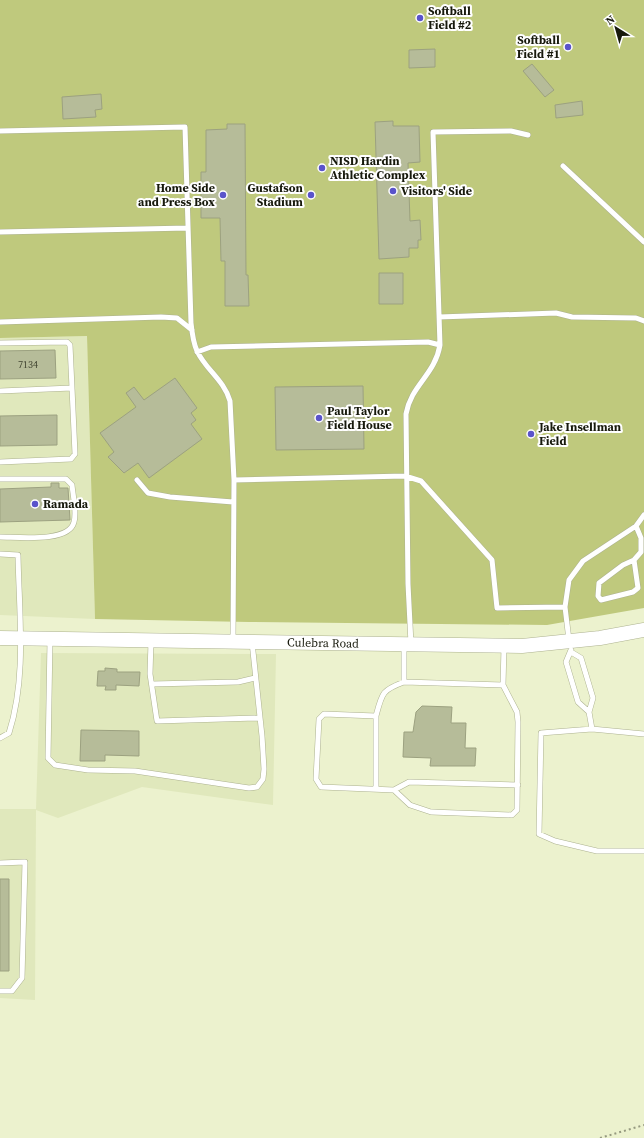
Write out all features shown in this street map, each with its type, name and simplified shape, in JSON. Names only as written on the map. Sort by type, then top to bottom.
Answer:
[{"type":"main road","name":"Culebra Road","points":[[0,638],[570,647],[600,638],[644,630]]},
{"type":"lane","points":[[0,131],[185,127],[192,330],[197,352],[227,390],[230,401],[234,480],[233,642]]},
{"type":"lane","points":[[404,682],[408,645],[405,428],[408,403],[413,393],[433,368],[438,358],[440,345],[433,132],[511,131],[528,136]]},
{"type":"lane","points":[[563,166],[644,242]]},
{"type":"lane","points":[[0,232],[188,228]]},
{"type":"lane","points":[[439,317],[556,313],[572,317],[636,318],[644,321]]},
{"type":"lane","points":[[0,322],[161,317],[177,318],[192,330]]},
{"type":"lane","points":[[0,344],[67,342],[70,346],[75,454],[71,459],[0,462]]},
{"type":"lane","points":[[197,352],[211,347],[428,342],[440,345]]},
{"type":"lane","points":[[0,391],[72,388]]},
{"type":"lane","points":[[234,480],[406,476],[421,481],[492,560],[497,608],[565,607]]},
{"type":"lane","points":[[0,479],[66,479],[72,485],[75,522],[71,530],[58,537],[0,537]]},
{"type":"lane","points":[[137,480],[148,493],[170,497],[233,502]]},
{"type":"lane","points":[[589,712],[578,702],[566,662],[570,647],[565,607],[569,580],[583,561],[636,526],[644,515]]},
{"type":"lane","points":[[634,560],[638,588],[633,592],[601,600],[598,596],[599,584],[623,565],[634,560],[641,552],[642,545],[636,526]]},
{"type":"lane","points":[[0,554],[18,555],[20,638],[19,678],[13,722],[9,733],[0,738]]},
{"type":"lane","points":[[50,639],[48,758],[55,765],[88,770],[135,771],[249,788],[257,787],[263,779],[264,769],[252,642]]},
{"type":"lane","points":[[151,641],[150,674],[157,720],[260,718]]},
{"type":"lane","points":[[394,790],[410,805],[431,812],[512,815],[517,810],[517,712],[503,685],[504,646]]},
{"type":"lane","points":[[570,647],[581,658],[593,698],[589,712],[592,729]]},
{"type":"lane","points":[[152,684],[238,682],[255,678]]},
{"type":"lane","points":[[376,789],[376,716],[380,699],[389,687],[404,682],[503,685]]},
{"type":"lane","points":[[376,716],[324,714],[320,719],[316,779],[321,787],[394,790],[409,782],[518,785]]},
{"type":"lane","points":[[644,734],[592,729],[541,733],[539,834],[597,852],[644,851]]},
{"type":"lane","points":[[0,863],[25,862],[22,978],[12,991],[0,991]]},
{"type":"path","points":[[600,1138],[644,1125]]},
{"type":"shaded area","points":[[87,336],[95,619],[0,615],[0,338]]},
{"type":"shaded area","points":[[41,653],[276,654],[273,805],[142,787],[58,818],[36,810],[35,1000],[0,998],[0,809],[36,809]]},
{"type":"green space","name":"NISD Hardin Athletic Complex","points":[[0,0],[644,0],[644,608],[547,625],[95,619],[87,336],[0,338]]},
{"type":"building","points":[[435,49],[435,67],[409,68],[409,50]]},
{"type":"building","points":[[532,64],[554,90],[545,97],[523,71]]},
{"type":"building","points":[[101,94],[102,109],[95,110],[96,117],[63,119],[62,97]]},
{"type":"building","points":[[582,101],[583,115],[556,118],[555,105]]},
{"type":"building","name":"Visitors' Side","points":[[393,121],[393,126],[419,126],[420,162],[408,163],[410,221],[420,220],[421,240],[418,240],[418,248],[409,248],[409,257],[379,259],[375,122]]},
{"type":"building","name":"Home Side and Press Box","points":[[227,124],[245,124],[246,275],[248,275],[249,306],[225,306],[225,261],[221,261],[220,218],[201,218],[201,172],[206,172],[206,130],[227,129]]},
{"type":"building","points":[[379,273],[403,273],[403,304],[379,304]]},
{"type":"building","points":[[55,350],[56,378],[0,379],[0,351]]},
{"type":"building","points":[[175,378],[197,408],[191,413],[196,420],[191,424],[202,439],[149,478],[138,463],[124,473],[108,457],[114,452],[100,433],[136,407],[126,393],[134,387],[144,400]]},
{"type":"building","name":"Paul Taylor Field House","points":[[363,386],[364,449],[276,450],[275,387]]},
{"type":"building","points":[[57,415],[57,445],[0,446],[0,416]]},
{"type":"building","name":"Ramada","points":[[51,483],[59,483],[59,488],[68,488],[70,520],[0,522],[0,489],[51,487]]},
{"type":"building","points":[[105,668],[117,669],[117,672],[140,672],[139,686],[116,685],[116,690],[105,690],[106,686],[97,686],[98,671],[105,671]]},
{"type":"building","points":[[422,706],[452,707],[451,723],[466,723],[465,748],[476,748],[475,766],[430,766],[431,758],[403,757],[404,732],[413,732],[416,712]]},
{"type":"building","points":[[81,730],[139,731],[139,756],[105,755],[105,761],[80,761]]},
{"type":"building","points":[[0,879],[9,879],[9,971],[0,971]]},
{"type":"place","name":"Softball Field #2","points":[[420,18]]},
{"type":"place","name":"Softball Field #1","points":[[568,47]]},
{"type":"place","name":"NISD Hardin Athletic Complex","points":[[322,168]]},
{"type":"place","name":"Visitors' Side","points":[[393,191]]},
{"type":"place","name":"Home Side and Press Box","points":[[223,195]]},
{"type":"place","name":"Gustafson Stadium","points":[[311,195]]},
{"type":"place","name":"Paul Taylor Field House","points":[[319,418]]},
{"type":"place","name":"Jake Insellman Field","points":[[531,434]]},
{"type":"place","name":"Ramada","points":[[35,504]]}]
